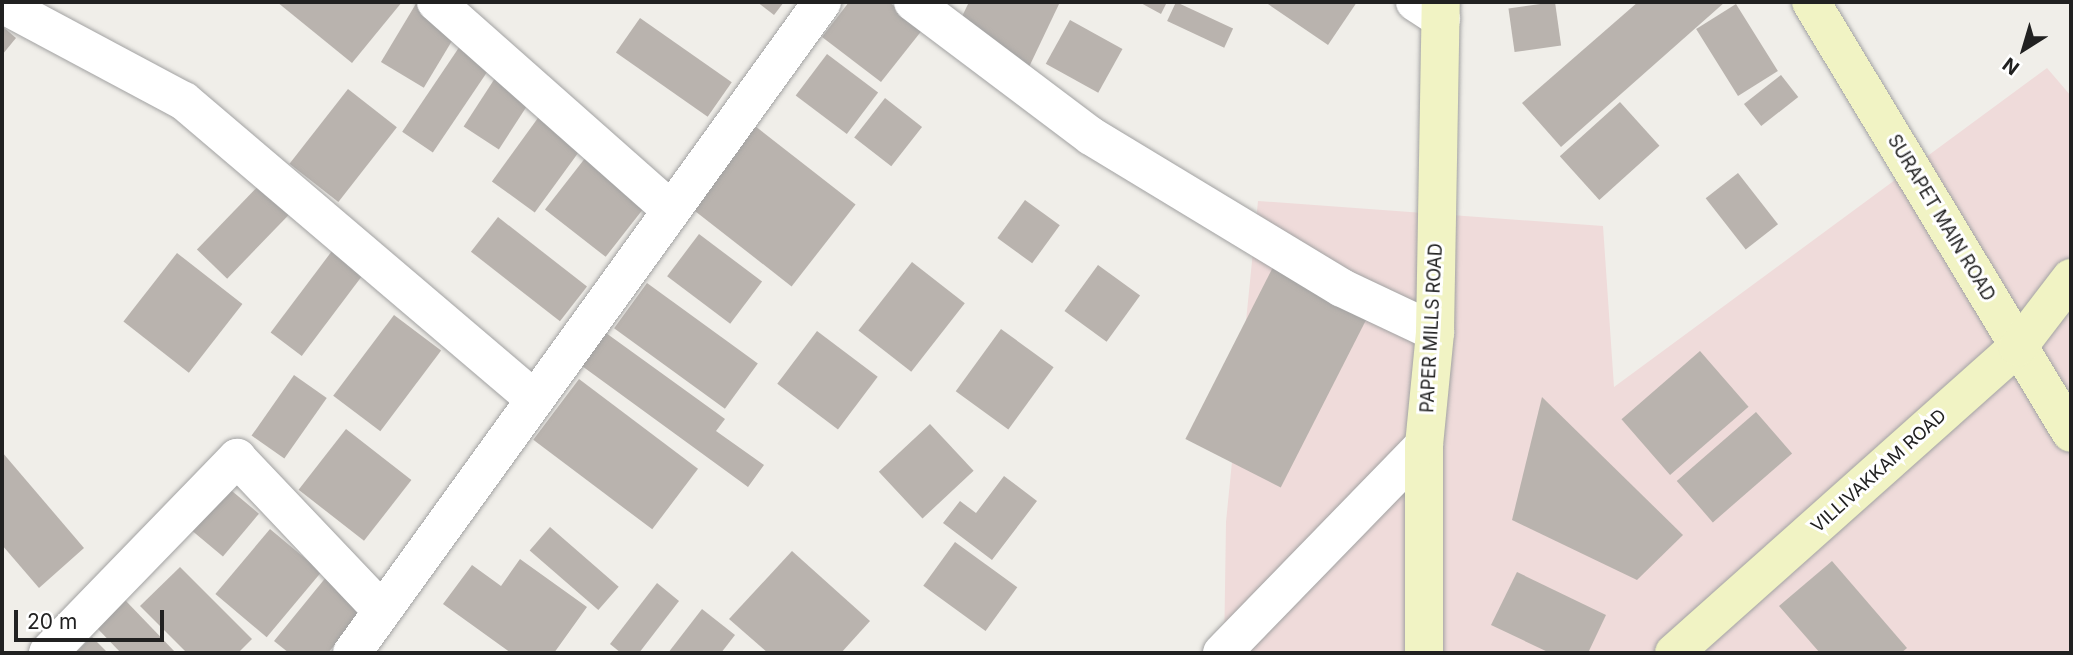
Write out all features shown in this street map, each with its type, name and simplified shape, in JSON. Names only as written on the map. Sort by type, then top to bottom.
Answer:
[{"type":"main road","name":"SURAPET MAIN ROAD","points":[[1811,2],[2071,433]]},
{"type":"main road","name":"PAPER MILLS ROAD","points":[[1423,653],[1424,445],[1435,332],[1432,7]]},
{"type":"main road","name":"VILLIVAKKAM ROAD","points":[[1674,653],[2018,347],[2071,278]]},
{"type":"street","points":[[436,2],[669,208]]},
{"type":"street","points":[[352,653],[669,208],[822,2]]},
{"type":"street","points":[[913,2],[1091,136],[1342,288],[1435,332]]},
{"type":"street","points":[[2,4],[184,101],[533,398]]},
{"type":"street","points":[[1222,653],[1424,445]]},
{"type":"street","points":[[48,653],[237,458],[381,610]]},
{"type":"shaded area","points":[[2047,68],[2071,96],[2071,653],[1224,653],[1226,522],[1258,201],[1603,226],[1614,387]]},
{"type":"building","points":[[277,2],[402,2],[352,63]]},
{"type":"building","points":[[417,2],[460,28],[424,88],[381,62]]},
{"type":"building","points":[[757,2],[784,2],[774,15]]},
{"type":"building","points":[[849,2],[889,2],[923,29],[881,82],[822,37]]},
{"type":"building","points":[[969,2],[1060,2],[1029,67],[955,31]]},
{"type":"building","points":[[1139,2],[1167,2],[1161,14]]},
{"type":"building","points":[[1176,2],[1233,29],[1224,48],[1167,21]]},
{"type":"building","points":[[1265,2],[1357,2],[1328,45]]},
{"type":"building","points":[[1555,2],[1561,46],[1515,52],[1508,9]]},
{"type":"building","points":[[1638,2],[1725,2],[1561,147],[1522,103]]},
{"type":"building","points":[[1736,4],[1778,71],[1738,96],[1696,29]]},
{"type":"building","points":[[640,18],[732,82],[708,117],[616,52]]},
{"type":"building","points":[[1070,20],[1122,49],[1098,93],[1046,64]]},
{"type":"building","points":[[2,26],[16,38],[2,55]]},
{"type":"building","points":[[462,43],[493,64],[433,152],[402,132]]},
{"type":"building","points":[[827,54],[878,93],[847,134],[796,96]]},
{"type":"building","points":[[499,72],[534,95],[499,149],[464,127]]},
{"type":"building","points":[[1781,75],[1798,97],[1761,126],[1744,104]]},
{"type":"building","points":[[348,89],[397,127],[338,202],[290,164]]},
{"type":"building","points":[[885,98],[922,127],[891,166],[854,137]]},
{"type":"building","points":[[1620,102],[1659,146],[1599,200],[1560,156]]},
{"type":"building","points":[[543,111],[586,142],[535,213],[492,181]]},
{"type":"building","points":[[750,122],[856,204],[792,286],[686,204]]},
{"type":"building","points":[[593,148],[654,195],[606,257],[545,209]]},
{"type":"building","points":[[1738,173],[1778,224],[1746,249],[1706,198]]},
{"type":"building","points":[[265,179],[295,208],[227,279],[197,249]]},
{"type":"building","points":[[1025,200],[1060,225],[1032,263],[997,238]]},
{"type":"building","points":[[498,217],[587,287],[560,321],[471,252]]},
{"type":"building","points":[[699,234],[762,282],[730,324],[667,276]]},
{"type":"building","points":[[335,247],[366,270],[302,356],[271,332]]},
{"type":"building","points":[[177,253],[242,304],[189,373],[123,322]]},
{"type":"building","points":[[912,262],[965,303],[911,372],[858,331]]},
{"type":"building","points":[[1098,265],[1140,296],[1107,342],[1064,311]]},
{"type":"building","points":[[1273,267],[1368,316],[1281,488],[1185,439]]},
{"type":"building","points":[[647,283],[758,364],[725,409],[614,328]]},
{"type":"building","points":[[394,315],[441,351],[380,431],[333,396]]},
{"type":"building","points":[[1001,329],[1054,367],[1008,430],[956,391]]},
{"type":"building","points":[[817,331],[878,377],[838,429],[777,384]]},
{"type":"building","points":[[606,333],[725,419],[716,431],[764,465],[748,487],[582,366]]},
{"type":"building","points":[[1700,351],[1749,407],[1670,475],[1622,419]]},
{"type":"building","points":[[294,375],[327,398],[284,459],[252,436]]},
{"type":"building","points":[[579,379],[698,469],[652,529],[533,440]]},
{"type":"building","points":[[1542,397],[1683,535],[1637,580],[1512,520]]},
{"type":"building","points":[[1756,412],[1792,454],[1713,522],[1677,481]]},
{"type":"building","points":[[930,424],[974,471],[922,519],[879,472]]},
{"type":"building","points":[[346,429],[411,480],[364,541],[299,490]]},
{"type":"building","points":[[2,452],[84,548],[39,588],[2,545]]},
{"type":"building","points":[[1004,476],[1037,501],[992,560],[943,523],[960,501],[976,513]]},
{"type":"building","points":[[226,486],[259,514],[223,557],[190,529]]},
{"type":"building","points":[[550,527],[619,587],[598,610],[530,550]]},
{"type":"building","points":[[270,529],[321,572],[267,637],[215,594]]},
{"type":"building","points":[[955,542],[1017,587],[986,631],[923,586]]},
{"type":"building","points":[[792,551],[870,621],[841,653],[768,653],[729,619]]},
{"type":"building","points":[[520,559],[587,607],[554,653],[511,653],[443,604],[472,565],[501,586]]},
{"type":"building","points":[[1832,561],[1907,648],[1901,653],[1820,653],[1779,606]]},
{"type":"building","points":[[180,567],[252,639],[238,653],[187,653],[140,606]]},
{"type":"building","points":[[1517,572],[1606,615],[1588,653],[1550,653],[1491,625]]},
{"type":"building","points":[[327,576],[366,607],[328,653],[289,653],[274,641]]},
{"type":"building","points":[[657,583],[679,601],[639,653],[621,653],[610,644]]},
{"type":"building","points":[[125,600],[176,653],[121,653],[97,628]]},
{"type":"building","points":[[702,609],[735,635],[721,653],[668,653]]},
{"type":"building","points":[[92,637],[108,653],[75,653]]}]
